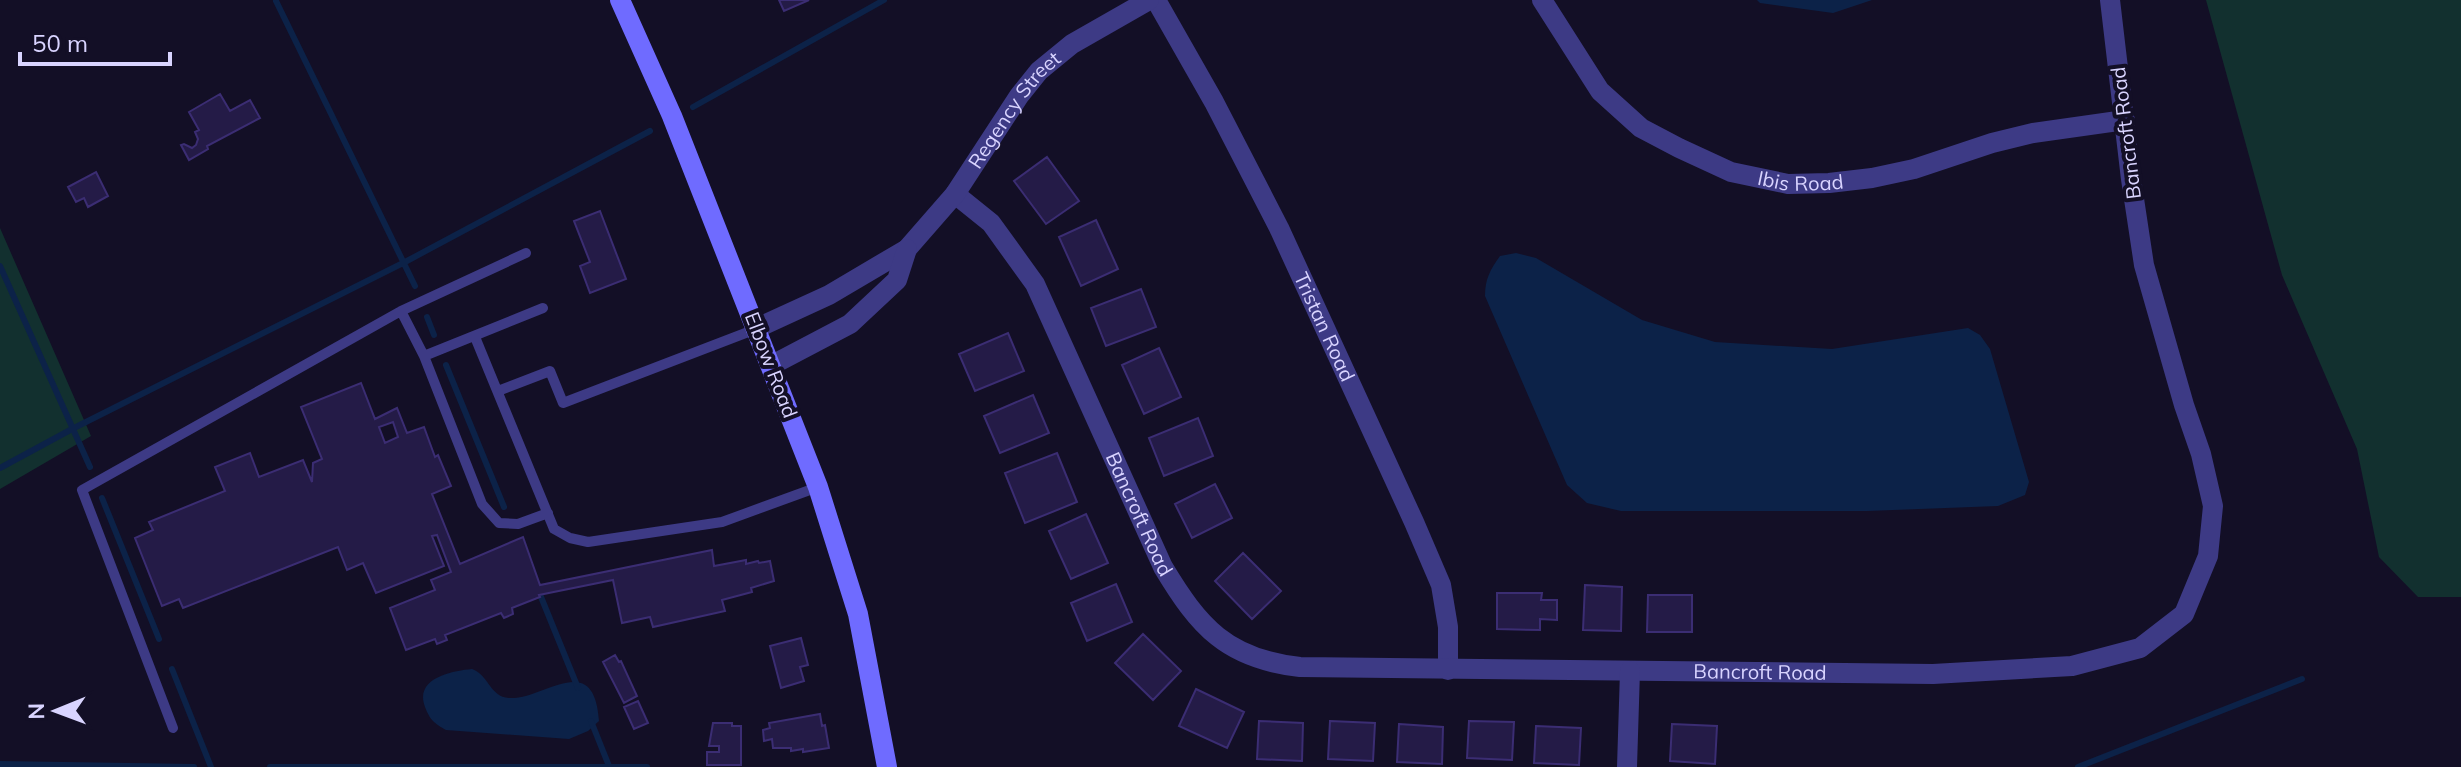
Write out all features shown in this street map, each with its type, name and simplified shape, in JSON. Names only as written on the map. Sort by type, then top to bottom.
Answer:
[{"type":"main road","name":"Elbow Road","points":[[620,0],[672,116],[818,487],[858,614],[887,767]]},
{"type":"main road","name":"Elbow Road","points":[[881,767],[883,744]]},
{"type":"street","name":"Regency Street","points":[[757,328],[829,295],[907,249],[955,194],[1019,96],[1039,71],[1072,44],[1149,0]]},
{"type":"street","name":"Tristan Road","points":[[1156,0],[1214,102],[1279,228],[1414,522],[1441,585],[1448,627],[1448,670]]},
{"type":"street","name":"Ibis Road","points":[[1542,0],[1600,91],[1641,128],[1731,172],[1788,184],[1872,178],[1914,169],[2033,133],[2125,120]]},
{"type":"street","name":"Bancroft Road","points":[[955,194],[991,223],[1035,284],[1163,567],[1180,595],[1200,622],[1249,657],[1300,667],[1448,670],[1933,674],[2072,666],[2140,648],[2184,614],[2208,556],[2213,506],[2201,454],[2144,265],[2110,0]]},
{"type":"street","name":"Regency Street","points":[[772,365],[850,324],[897,280],[907,249]]},
{"type":"street","points":[[1627,767],[1630,671]]},
{"type":"lane","points":[[173,728],[82,490],[401,311],[526,253]]},
{"type":"lane","points":[[424,356],[543,308]]},
{"type":"lane","points":[[401,311],[424,356],[482,504],[499,523],[518,524],[548,513]]},
{"type":"lane","points":[[498,391],[550,371],[563,403],[757,328]]},
{"type":"lane","points":[[475,337],[554,529],[570,538],[588,542],[722,522],[818,487]]},
{"type":"green space","points":[[2206,0],[2461,0],[2461,597],[2418,597],[2379,557],[2357,449],[2282,275]]},
{"type":"green space","points":[[0,228],[91,436],[0,489]]},
{"type":"water","points":[[1757,0],[1872,0],[1833,13],[1760,3]]},
{"type":"water","points":[[1516,253],[1536,258],[1642,320],[1715,342],[1832,349],[1968,328],[1980,335],[1990,349],[2029,482],[2025,495],[1998,506],[1867,511],[1621,511],[1587,503],[1567,485],[1485,296],[1489,275],[1500,256]]},
{"type":"water","points":[[472,669],[497,694],[509,698],[578,682],[588,687],[595,699],[599,721],[588,731],[569,739],[446,730],[429,715],[423,697],[425,689],[445,674]]},
{"type":"building","points":[[779,0],[809,0],[784,11]]},
{"type":"building","points":[[220,94],[230,111],[250,100],[260,118],[207,146],[208,149],[189,160],[181,145],[192,148],[196,145],[198,139],[195,132],[199,130],[189,112]]},
{"type":"building","points":[[1047,157],[1079,201],[1046,224],[1014,181]]},
{"type":"building","points":[[96,172],[108,196],[88,207],[84,198],[76,202],[68,187]]},
{"type":"building","points":[[600,211],[626,279],[590,293],[580,266],[590,262],[574,221]]},
{"type":"building","points":[[1096,220],[1118,269],[1081,286],[1059,237]]},
{"type":"building","points":[[1141,289],[1156,327],[1106,346],[1091,308]]},
{"type":"building","points":[[1008,333],[1024,371],[975,391],[959,354]]},
{"type":"building","points":[[1159,348],[1181,397],[1144,414],[1122,365]]},
{"type":"building","points":[[361,383],[375,419],[397,408],[407,433],[424,427],[435,457],[438,455],[451,486],[432,494],[460,564],[523,537],[540,585],[712,550],[714,566],[746,560],[746,564],[770,561],[774,581],[751,588],[752,592],[722,600],[725,611],[653,627],[650,617],[622,623],[613,580],[539,595],[512,608],[513,614],[504,618],[501,613],[445,635],[447,640],[437,644],[435,639],[406,650],[390,608],[435,590],[431,580],[451,572],[437,535],[432,536],[444,566],[376,593],[363,563],[347,570],[338,547],[183,608],[179,599],[162,606],[135,538],[153,530],[149,522],[225,491],[215,467],[250,453],[259,477],[303,460],[312,482],[313,463],[322,459],[301,407]],"holes":[[[393,422],[398,437],[385,443],[379,427]]]},
{"type":"building","points":[[1033,395],[1049,433],[1000,453],[984,416]]},
{"type":"building","points":[[1198,418],[1213,456],[1164,476],[1149,438]]},
{"type":"building","points":[[1057,453],[1077,502],[1025,523],[1005,473]]},
{"type":"building","points":[[1215,484],[1232,518],[1192,538],[1175,504]]},
{"type":"building","points":[[1086,514],[1108,563],[1071,579],[1049,531]]},
{"type":"building","points":[[1243,553],[1281,591],[1252,619],[1215,581]]},
{"type":"building","points":[[1116,584],[1132,622],[1087,641],[1071,603]]},
{"type":"building","points":[[1585,585],[1622,587],[1621,631],[1583,630]]},
{"type":"building","points":[[1497,593],[1542,593],[1541,600],[1557,600],[1557,620],[1540,619],[1540,630],[1497,629]]},
{"type":"building","points":[[1648,595],[1692,595],[1692,632],[1647,632]]},
{"type":"building","points":[[1143,634],[1181,671],[1153,700],[1115,663]]},
{"type":"building","points":[[801,638],[808,665],[800,667],[804,681],[781,688],[770,646]]},
{"type":"building","points":[[615,655],[621,661],[637,696],[624,703],[603,662]]},
{"type":"building","points":[[1196,689],[1244,712],[1227,748],[1179,726]]},
{"type":"building","points":[[638,701],[648,723],[634,729],[624,707]]},
{"type":"building","points":[[820,714],[829,748],[791,751],[791,748],[773,748],[772,739],[764,741],[763,730],[770,728],[769,723]]},
{"type":"building","points":[[1259,721],[1303,723],[1302,761],[1257,759]]},
{"type":"building","points":[[1330,721],[1375,723],[1373,761],[1328,759]]},
{"type":"building","points":[[1469,721],[1514,722],[1512,760],[1467,758]]},
{"type":"building","points":[[713,723],[741,726],[741,765],[707,765],[707,752],[719,752],[719,746],[709,746]]},
{"type":"building","points":[[1399,724],[1443,727],[1442,764],[1397,762]]},
{"type":"building","points":[[1672,724],[1717,726],[1715,764],[1670,761]]},
{"type":"building","points":[[1536,726],[1581,728],[1579,765],[1534,763]]},
{"type":"waterway","points":[[693,107],[884,0]]},
{"type":"waterway","points":[[276,1],[415,286]]},
{"type":"waterway","points":[[0,468],[405,262],[650,131]]},
{"type":"waterway","points":[[0,266],[90,467]]},
{"type":"waterway","points":[[427,317],[434,335]]},
{"type":"waterway","points":[[446,365],[504,507]]},
{"type":"waterway","points":[[102,498],[159,639]]},
{"type":"waterway","points":[[537,587],[578,688]]},
{"type":"waterway","points":[[172,669],[211,767]]},
{"type":"waterway","points":[[2078,767],[2302,679]]},
{"type":"waterway","points":[[591,721],[609,766]]},
{"type":"waterway","points":[[0,764],[194,767]]},
{"type":"waterway","points":[[270,767],[647,767]]}]
